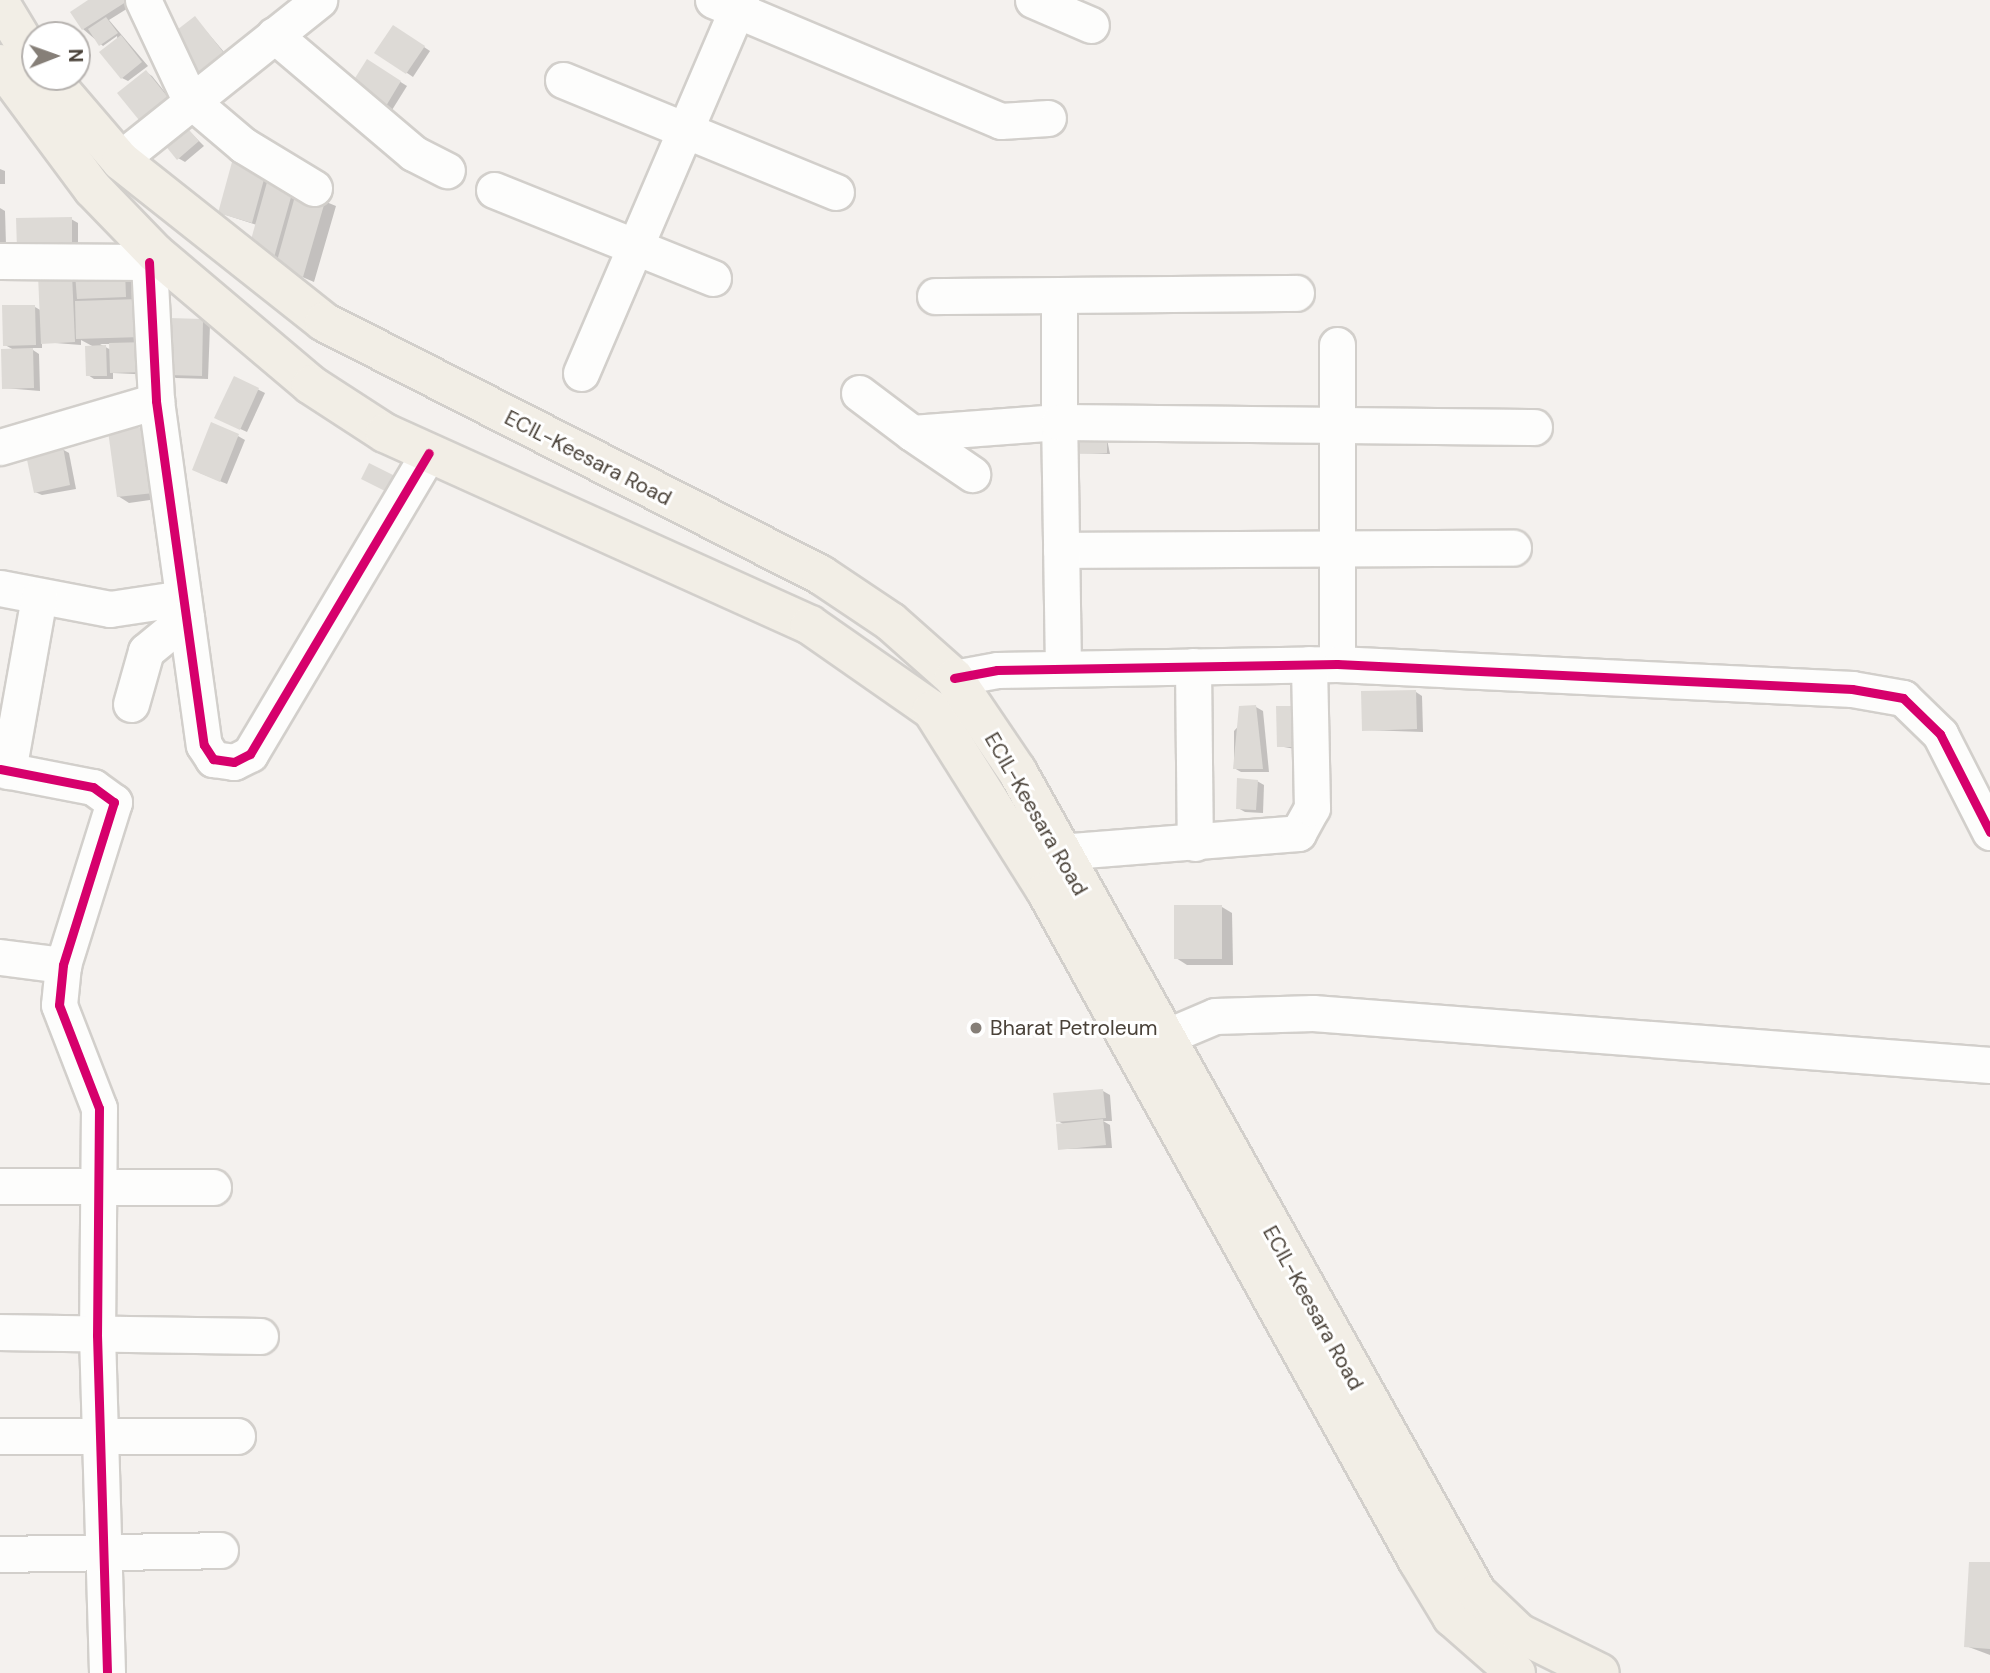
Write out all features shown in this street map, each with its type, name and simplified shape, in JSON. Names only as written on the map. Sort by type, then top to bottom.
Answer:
[{"type":"main road","points":[[0,3],[21,38]]},
{"type":"main road","name":"ECIL-Keesara Road","points":[[0,64],[93,189],[152,258],[311,385],[429,453],[810,625],[932,710],[1050,867],[1163,1038],[1477,1593],[1519,1633],[1600,1673]]},
{"type":"main road","name":"ECIL-Keesara Road","points":[[61,91],[120,159],[324,323],[602,469],[743,533],[891,622],[954,678],[1017,771],[1050,867],[1418,1561],[1452,1617],[1516,1673]]},
{"type":"street","points":[[143,0],[190,100],[243,145],[314,188]]},
{"type":"street","points":[[120,159],[190,100],[320,0]]},
{"type":"street","points":[[1033,0],[1091,25]]},
{"type":"street","points":[[581,373],[686,127],[730,3],[1000,121],[1048,118]]},
{"type":"street","points":[[274,35],[413,152],[447,170]]},
{"type":"street","points":[[563,80],[686,127],[835,192]]},
{"type":"street","points":[[494,190],[713,278]]},
{"type":"street","points":[[0,261],[152,258],[156,401],[204,744],[213,759],[234,762],[250,754],[429,453]]},
{"type":"street","points":[[935,296],[1296,293]]},
{"type":"street","points":[[1059,297],[1063,668]]},
{"type":"street","points":[[1050,867],[1195,843],[1291,836],[1308,823],[1323,664],[1338,548],[1337,345]]},
{"type":"street","points":[[859,393],[972,474]]},
{"type":"street","points":[[0,447],[156,401]]},
{"type":"street","points":[[912,433],[1059,422],[1534,428]]},
{"type":"street","points":[[1061,550],[1513,548]]},
{"type":"street","points":[[0,588],[110,609],[184,608]]},
{"type":"street","points":[[39,597],[12,682],[4,770],[93,786],[114,802],[63,965],[60,1004],[67,1037],[99,1108],[97,1335],[107,1673]]},
{"type":"street","points":[[131,704],[146,651],[184,608]]},
{"type":"street","points":[[954,678],[1063,668],[1323,664],[1852,690],[1903,698],[1940,734],[1990,832]]},
{"type":"street","points":[[1193,666],[1195,843]]},
{"type":"street","points":[[0,957],[63,965]]},
{"type":"street","points":[[1163,1038],[1215,1016],[1313,1013],[1990,1065]]},
{"type":"street","points":[[0,1186],[97,1189],[213,1187]]},
{"type":"street","points":[[0,1332],[261,1336]]},
{"type":"street","points":[[0,1436],[237,1436]]},
{"type":"street","points":[[0,1554],[220,1550]]},
{"type":"building","points":[[88,0],[129,0],[91,24],[91,21],[76,21],[70,12]]},
{"type":"building","points":[[195,16],[231,62],[200,86],[164,40]]},
{"type":"building","points":[[106,17],[118,33],[99,46],[91,34],[91,27]]},
{"type":"building","points":[[393,25],[425,46],[406,74],[374,53]]},
{"type":"building","points":[[121,35],[142,62],[121,79],[99,52]]},
{"type":"building","points":[[367,59],[401,81],[380,116],[345,94]]},
{"type":"building","points":[[146,70],[171,101],[143,125],[117,93]]},
{"type":"building","points":[[182,122],[199,141],[177,160],[160,139]]},
{"type":"building","points":[[232,162],[266,172],[252,223],[218,213]]},
{"type":"building","points":[[269,175],[295,183],[273,261],[247,254]]},
{"type":"building","points":[[297,189],[326,198],[303,277],[275,268]]},
{"type":"building","points":[[72,217],[72,249],[17,250],[16,218]]},
{"type":"building","points":[[125,271],[126,297],[77,299],[75,274]]},
{"type":"building","points":[[72,274],[75,342],[41,344],[38,275]]},
{"type":"building","points":[[140,299],[141,337],[76,339],[75,301]]},
{"type":"building","points":[[2,305],[35,305],[36,345],[3,346]]},
{"type":"building","points":[[169,318],[203,319],[202,376],[168,375]]},
{"type":"building","points":[[146,342],[147,372],[110,373],[109,343]]},
{"type":"building","points":[[106,345],[107,376],[86,376],[85,346]]},
{"type":"building","points":[[33,348],[34,388],[2,389],[1,349]]},
{"type":"building","points":[[234,376],[259,388],[240,430],[214,418]]},
{"type":"building","points":[[211,422],[239,434],[220,482],[192,470]]},
{"type":"building","points":[[145,427],[154,493],[117,497],[108,431]]},
{"type":"building","points":[[1071,437],[1107,437],[1107,453],[1072,454]]},
{"type":"building","points":[[63,447],[70,485],[34,493],[26,455]]},
{"type":"building","points":[[369,463],[399,478],[391,494],[361,479]]},
{"type":"building","points":[[1416,690],[1417,729],[1362,731],[1361,691]]},
{"type":"building","points":[[1256,705],[1263,769],[1233,769],[1239,706]]},
{"type":"building","points":[[1276,706],[1295,706],[1295,747],[1277,747]]},
{"type":"building","points":[[1237,778],[1258,780],[1256,810],[1236,809]]},
{"type":"building","points":[[1174,905],[1222,905],[1222,959],[1174,959]]},
{"type":"building","points":[[1103,1089],[1106,1118],[1056,1122],[1053,1093]]},
{"type":"building","points":[[1103,1119],[1106,1145],[1058,1150],[1056,1124]]},
{"type":"building","points":[[1969,1562],[1990,1562],[1990,1649],[1964,1647]]},
{"type":"cycle path","points":[[149,262],[156,401],[204,745],[213,759],[234,762],[250,754],[429,453]]},
{"type":"cycle path","points":[[954,678],[997,670],[1337,664],[1852,689],[1903,698],[1940,734],[1990,832]]},
{"type":"cycle path","points":[[0,769],[93,787],[114,802],[63,965],[59,1005],[99,1108],[97,1335],[107,1673]]},
{"type":"place","name":"Bharat Petroleum","points":[[976,1028]]}]
